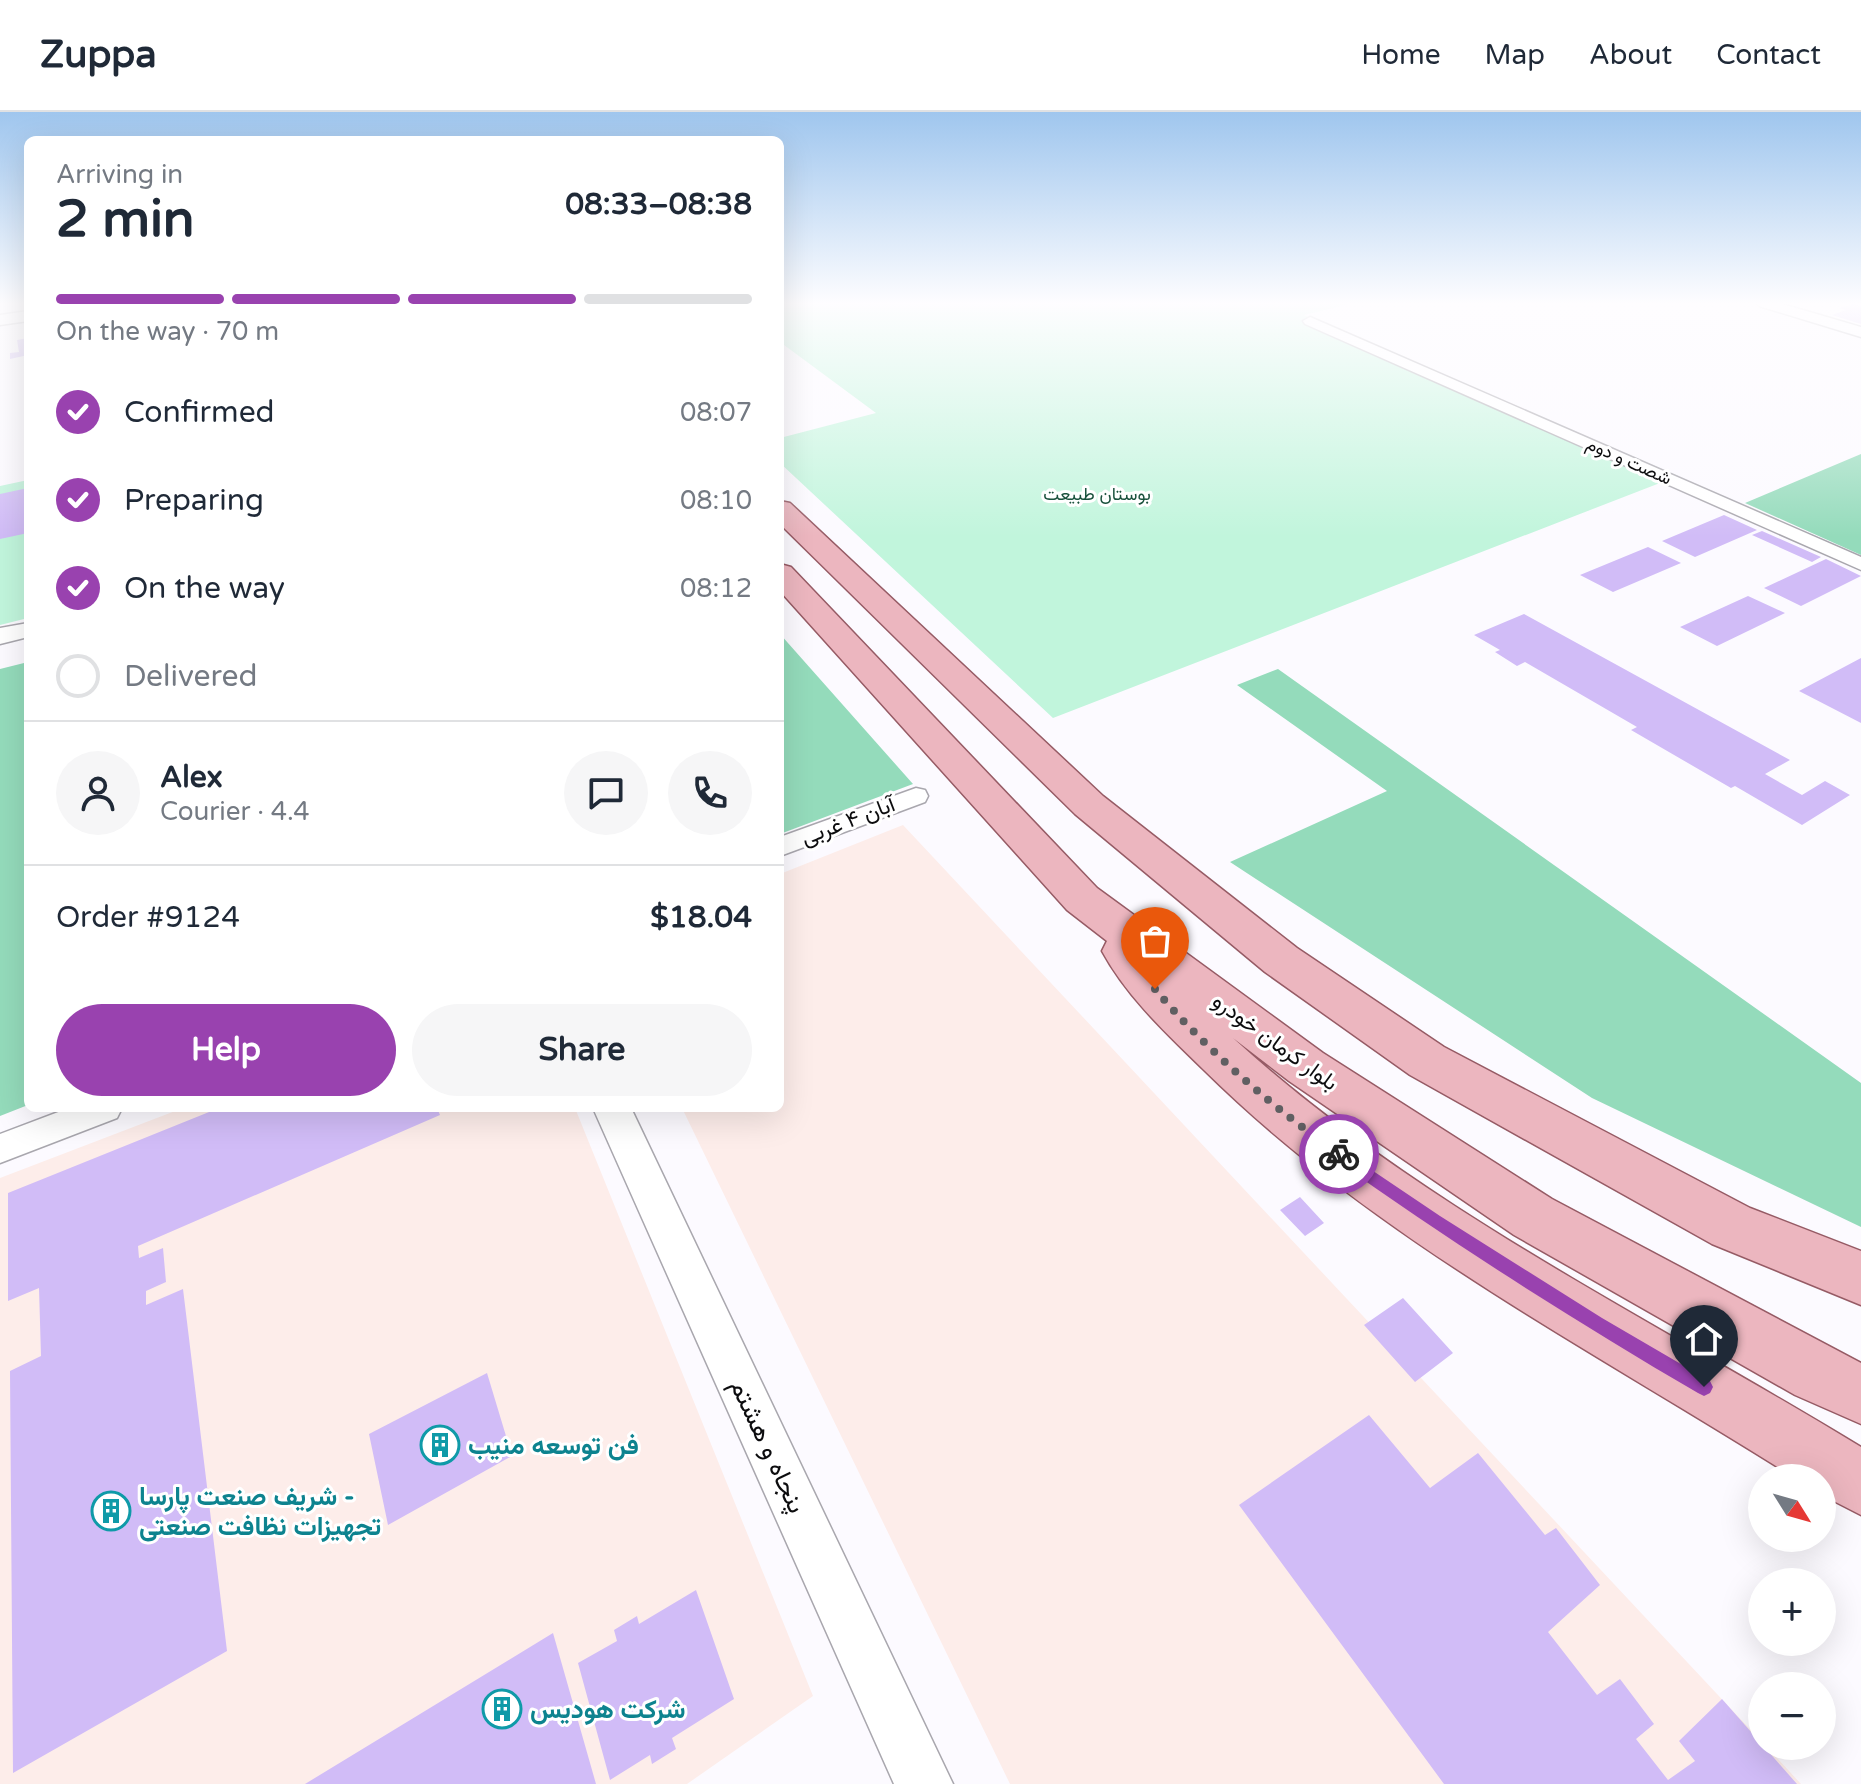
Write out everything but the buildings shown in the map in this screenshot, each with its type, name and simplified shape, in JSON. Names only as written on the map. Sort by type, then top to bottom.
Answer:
[{"type":"main road","points":[[784,513],[1089,805],[1281,960],[1427,1061],[1731,1226],[1861,1278]]},
{"type":"main road","name":"بلوار کرمان خودرو","points":[[784,579],[797,600],[1082,899],[1306,1067],[1533,1217],[1816,1374],[1861,1394]]},
{"type":"main road","points":[[1082,899],[1173,1011],[1293,1122],[1459,1237],[1596,1324],[1785,1434],[1861,1483]]},
{"type":"street","name":"شصت و دوم","points":[[1446,381],[1861,564]]},
{"type":"street","points":[[0,636],[24,631]]},
{"type":"street","points":[[0,650],[24,645]]},
{"type":"street","name":"آبان ۴ غربی","points":[[784,846],[916,796]]},
{"type":"street","points":[[0,1149],[96,1112]]},
{"type":"street","name":"پنجاه و هشتم","points":[[614,1112],[924,1784]]},
{"type":"shaded area","points":[[903,825],[1748,1727],[1748,1760],[1779,1760],[1801,1784],[1010,1784],[684,1112],[784,1112],[784,872]]},
{"type":"shaded area","points":[[173,1112],[577,1112],[813,1696],[687,1784],[0,1784],[0,1178]]},
{"type":"green space","name":"بوستان طبیعت","points":[[833,381],[1457,381],[1678,476],[1053,718],[784,467],[784,437],[876,413]]},
{"type":"green space","points":[[1861,454],[1861,555],[1745,503]]},
{"type":"green space","points":[[24,481],[24,619],[0,625],[0,486]]},
{"type":"green space","points":[[784,639],[913,784],[784,832]]},
{"type":"green space","points":[[24,663],[24,1107],[0,1116],[0,669]]},
{"type":"green space","points":[[1278,669],[1861,1083],[1861,1227],[1592,1098],[1230,862],[1387,791],[1237,685]]},
{"type":"way so far","points":[[1155,989],[1173,1011],[1293,1122],[1339,1154]]},
{"type":"place","name":"فن توسعه منیب","points":[[440,1445]]},
{"type":"place","name":"شریف صنعت پارسا - تجهیزات نظافت صنعتی","points":[[111,1511]]},
{"type":"place","name":"شرکت هودیس","points":[[502,1709]]},
{"type":"route","points":[[1339,1154],[1434,1221],[1596,1324],[1704,1387]]}]
